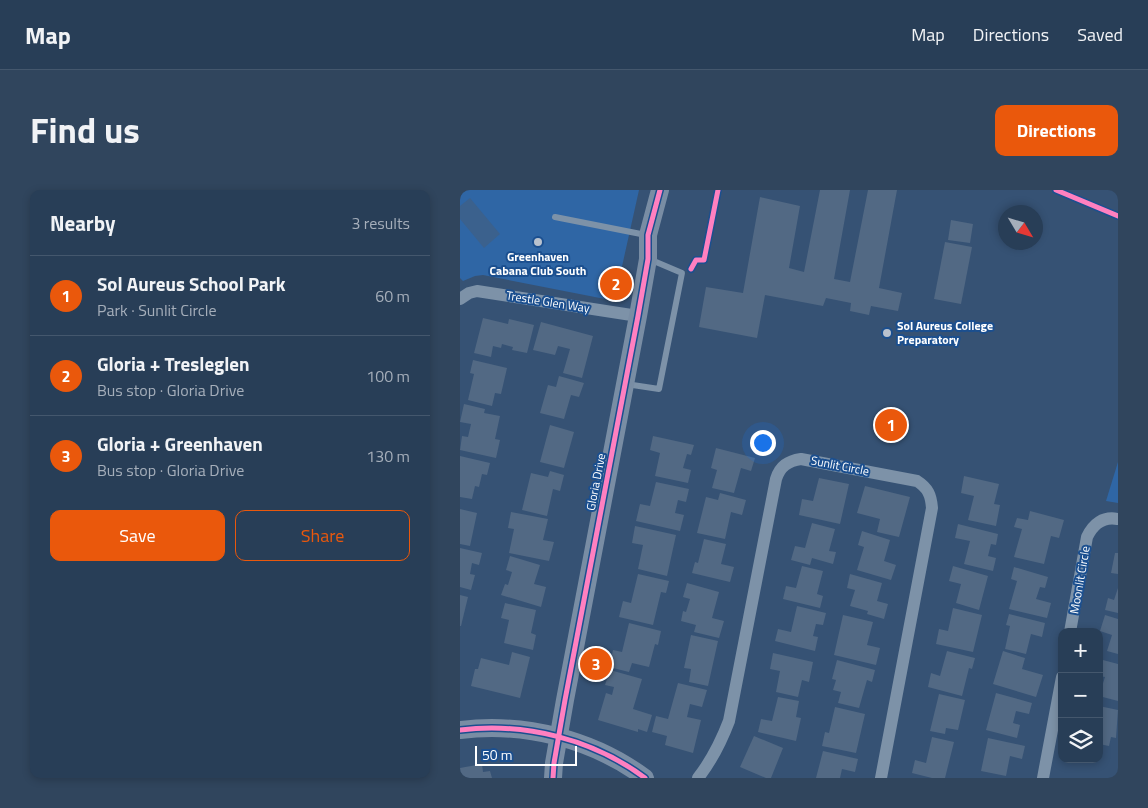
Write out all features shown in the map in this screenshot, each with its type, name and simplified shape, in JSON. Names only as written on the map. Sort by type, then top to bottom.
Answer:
[{"type":"street","name":"Gloria Drive","points":[[553,778],[558,737],[648,259],[648,236],[660,190]]},
{"type":"street","name":"Trestle Glen Way","points":[[460,299],[469,293],[477,291],[638,316]]},
{"type":"street","name":"Sunlit Circle","points":[[698,778],[710,763],[721,743],[733,707],[776,480],[783,466],[791,461],[801,459],[917,481],[924,485],[931,498],[932,508],[881,778]]},
{"type":"street","name":"Moonlit Circle","points":[[1071,628],[1087,537],[1097,523],[1104,519],[1118,519]]},
{"type":"street","points":[[1043,778],[1058,698]]},
{"type":"street","points":[[460,730],[481,727],[521,729],[558,737],[592,748],[631,768],[645,778]]},
{"type":"lane","points":[[555,218],[648,236]]},
{"type":"lane","points":[[625,383],[659,390],[682,273],[648,259]]},
{"type":"shaded area","points":[[460,190],[639,190],[617,289],[614,294],[605,299],[483,275],[463,281],[460,278]]},
{"type":"shaded area","points":[[470,198],[500,234],[484,248],[460,219],[460,206]]},
{"type":"shaded area","points":[[889,410],[898,412],[906,422],[905,429],[892,437],[875,433],[879,415]]},
{"type":"shaded area","points":[[1118,462],[1118,503],[1106,501]]},
{"type":"building","points":[[820,190],[850,190],[834,279],[850,282],[868,190],[897,190],[879,288],[902,293],[898,311],[871,306],[869,315],[850,311],[851,303],[826,298],[823,306],[765,295],[757,338],[699,327],[706,287],[743,293],[760,197],[800,206],[789,268],[804,272]]},
{"type":"building","points":[[951,220],[973,224],[970,243],[948,240]]},
{"type":"building","points":[[945,242],[972,247],[961,304],[934,299]]},
{"type":"building","points":[[483,318],[508,324],[509,319],[534,325],[527,353],[512,350],[513,347],[502,344],[501,348],[493,346],[491,357],[474,353]]},
{"type":"building","points":[[541,322],[593,336],[582,378],[563,373],[570,349],[558,346],[555,355],[533,350]]},
{"type":"building","points":[[473,360],[507,368],[501,394],[495,393],[492,406],[468,400],[474,374],[470,373]]},
{"type":"building","points":[[559,376],[584,383],[579,397],[571,395],[564,419],[540,413],[548,385],[556,387]]},
{"type":"building","points":[[464,404],[485,409],[484,413],[500,416],[495,439],[500,440],[496,458],[460,450],[462,436],[468,437],[471,424],[460,422]]},
{"type":"building","points":[[550,425],[574,432],[564,468],[540,462]]},
{"type":"building","points":[[653,436],[694,445],[691,455],[687,454],[683,468],[691,470],[688,483],[655,476],[660,453],[650,450]]},
{"type":"building","points":[[716,448],[755,458],[751,471],[741,468],[734,493],[712,488],[717,470],[711,468]]},
{"type":"building","points":[[460,456],[490,463],[487,475],[482,474],[479,487],[475,486],[472,499],[460,497]]},
{"type":"building","points":[[550,471],[564,475],[560,491],[553,489],[547,516],[522,510],[531,473],[548,477]]},
{"type":"building","points":[[964,476],[999,484],[994,504],[1000,505],[996,526],[968,520],[974,496],[961,493]]},
{"type":"building","points":[[819,478],[849,484],[840,524],[799,515],[802,499],[813,501]]},
{"type":"building","points":[[656,482],[689,489],[686,502],[678,500],[675,513],[684,515],[680,531],[636,521],[640,504],[650,506]]},
{"type":"building","points":[[865,486],[910,497],[899,537],[877,532],[880,519],[857,513]]},
{"type":"building","points":[[720,493],[746,500],[742,515],[731,512],[725,539],[697,533],[706,497],[718,500]]},
{"type":"building","points":[[460,509],[477,513],[470,546],[460,544]]},
{"type":"building","points":[[1030,511],[1064,520],[1059,538],[1051,536],[1044,564],[1014,557],[1022,529],[1014,527],[1017,518],[1028,520]]},
{"type":"building","points":[[511,512],[548,519],[543,540],[554,542],[549,561],[509,553],[514,529],[508,528]]},
{"type":"building","points":[[812,523],[835,529],[829,551],[836,552],[833,564],[812,558],[810,565],[791,560],[795,546],[805,548]]},
{"type":"building","points":[[958,524],[998,534],[996,545],[991,544],[988,556],[996,558],[993,571],[964,564],[970,541],[955,538]]},
{"type":"building","points":[[635,526],[676,535],[667,576],[638,569],[643,545],[632,543]]},
{"type":"building","points":[[862,531],[890,540],[884,561],[896,565],[891,580],[857,570],[864,547],[858,545]]},
{"type":"building","points":[[704,539],[726,544],[721,564],[734,567],[730,582],[692,573],[695,562],[698,563]]},
{"type":"building","points":[[460,548],[482,553],[479,565],[472,563],[470,574],[475,575],[471,590],[460,587]]},
{"type":"building","points":[[1115,553],[1118,553],[1118,574],[1111,573]]},
{"type":"building","points":[[510,556],[540,565],[534,584],[546,587],[541,607],[501,595],[505,584],[508,585],[512,572],[506,570]]},
{"type":"building","points":[[802,566],[823,571],[817,594],[823,596],[820,608],[783,599],[786,586],[796,588]]},
{"type":"building","points":[[953,566],[988,576],[979,610],[956,603],[961,584],[949,581]]},
{"type":"building","points":[[1014,567],[1048,577],[1045,588],[1040,587],[1036,599],[1051,603],[1047,618],[1009,609],[1017,581],[1011,579]]},
{"type":"building","points":[[638,574],[669,581],[666,593],[661,592],[653,625],[619,617],[623,601],[631,603]]},
{"type":"building","points":[[850,574],[882,583],[877,601],[888,604],[884,619],[867,614],[868,611],[850,606],[855,590],[847,588]]},
{"type":"building","points":[[687,583],[719,592],[712,618],[724,621],[719,638],[694,632],[696,625],[681,621],[683,611],[686,612],[690,599],[683,597]]},
{"type":"building","points":[[1118,588],[1118,613],[1105,610],[1108,598],[1114,600]]},
{"type":"building","points":[[460,595],[468,597],[461,626],[460,626]]},
{"type":"building","points":[[505,603],[536,610],[531,633],[536,635],[533,650],[504,643],[509,620],[501,618]]},
{"type":"building","points":[[797,606],[826,613],[823,625],[816,624],[813,636],[818,637],[815,651],[775,641],[778,629],[791,632]]},
{"type":"building","points":[[953,608],[982,615],[973,652],[936,644],[939,629],[948,631]]},
{"type":"building","points":[[1009,614],[1045,623],[1042,637],[1031,634],[1026,654],[1005,649],[1010,626],[1006,625]]},
{"type":"building","points":[[843,615],[873,622],[867,645],[880,648],[876,665],[834,655]]},
{"type":"building","points":[[1105,615],[1118,619],[1118,654],[1107,651],[1112,635],[1103,632],[1103,628],[1101,628]]},
{"type":"building","points":[[629,623],[661,631],[658,645],[655,644],[649,667],[632,663],[629,672],[609,667],[613,650],[622,652]]},
{"type":"building","points":[[691,635],[718,641],[708,686],[689,682],[691,669],[684,668]]},
{"type":"building","points":[[947,651],[975,658],[972,669],[969,668],[962,696],[928,687],[931,673],[940,676]]},
{"type":"building","points":[[1003,651],[1025,658],[1022,669],[1043,675],[1036,697],[993,684]]},
{"type":"building","points":[[512,652],[530,657],[520,698],[471,686],[475,669],[478,669],[481,658],[509,665]]},
{"type":"building","points":[[773,653],[813,662],[809,682],[802,680],[798,697],[776,692],[780,671],[770,669]]},
{"type":"building","points":[[837,660],[875,670],[872,682],[867,680],[859,708],[838,703],[841,692],[833,690],[836,680],[832,679]]},
{"type":"building","points":[[1103,660],[1118,664],[1118,701],[1103,697],[1105,677],[1103,677]]},
{"type":"building","points":[[610,670],[642,679],[633,709],[652,715],[647,732],[638,729],[638,732],[598,720],[606,693],[612,695],[614,687],[605,685]]},
{"type":"building","points":[[678,683],[707,690],[702,707],[690,704],[687,717],[701,720],[693,753],[665,745],[667,736],[652,732],[656,716],[668,719]]},
{"type":"building","points":[[996,693],[1032,703],[1029,714],[1016,711],[1013,723],[1020,725],[1017,738],[986,730]]},
{"type":"building","points":[[939,694],[965,700],[958,730],[946,728],[945,734],[930,731]]},
{"type":"building","points":[[778,697],[799,701],[796,717],[801,718],[796,741],[758,732],[761,719],[772,721]]},
{"type":"building","points":[[835,707],[865,714],[856,753],[822,746],[825,732],[829,733]]},
{"type":"building","points":[[1103,707],[1118,710],[1116,738],[1111,737],[1109,746],[1103,745]]},
{"type":"building","points":[[754,736],[783,748],[771,778],[766,778],[740,767]]},
{"type":"building","points":[[932,737],[954,742],[945,778],[932,778],[912,773],[915,760],[926,763]]},
{"type":"building","points":[[988,738],[1025,746],[1022,759],[1010,756],[1006,776],[981,771]]},
{"type":"building","points":[[823,751],[858,759],[855,772],[842,769],[840,778],[816,778]]},
{"type":"building","points":[[482,764],[483,772],[490,771],[492,778],[460,778],[460,768]]},
{"type":"cycle path","points":[[553,778],[565,700],[648,259],[648,235],[660,190]]},
{"type":"cycle path","points":[[691,269],[696,260],[704,260],[718,190]]},
{"type":"cycle path","points":[[1056,190],[1118,216]]},
{"type":"cycle path","points":[[460,730],[484,728],[509,729],[557,736],[603,753],[625,764],[645,778]]},
{"type":"place","name":"Greenhaven Cabana Club South","points":[[538,242]]},
{"type":"place","name":"Gloria + Tresleglen","points":[[616,284]]},
{"type":"place","name":"Sol Aureus College Preparatory","points":[[887,333]]},
{"type":"place","name":"Sol Aureus School Park","points":[[891,425]]},
{"type":"place","name":"Gloria + Greenhaven","points":[[596,664]]}]
